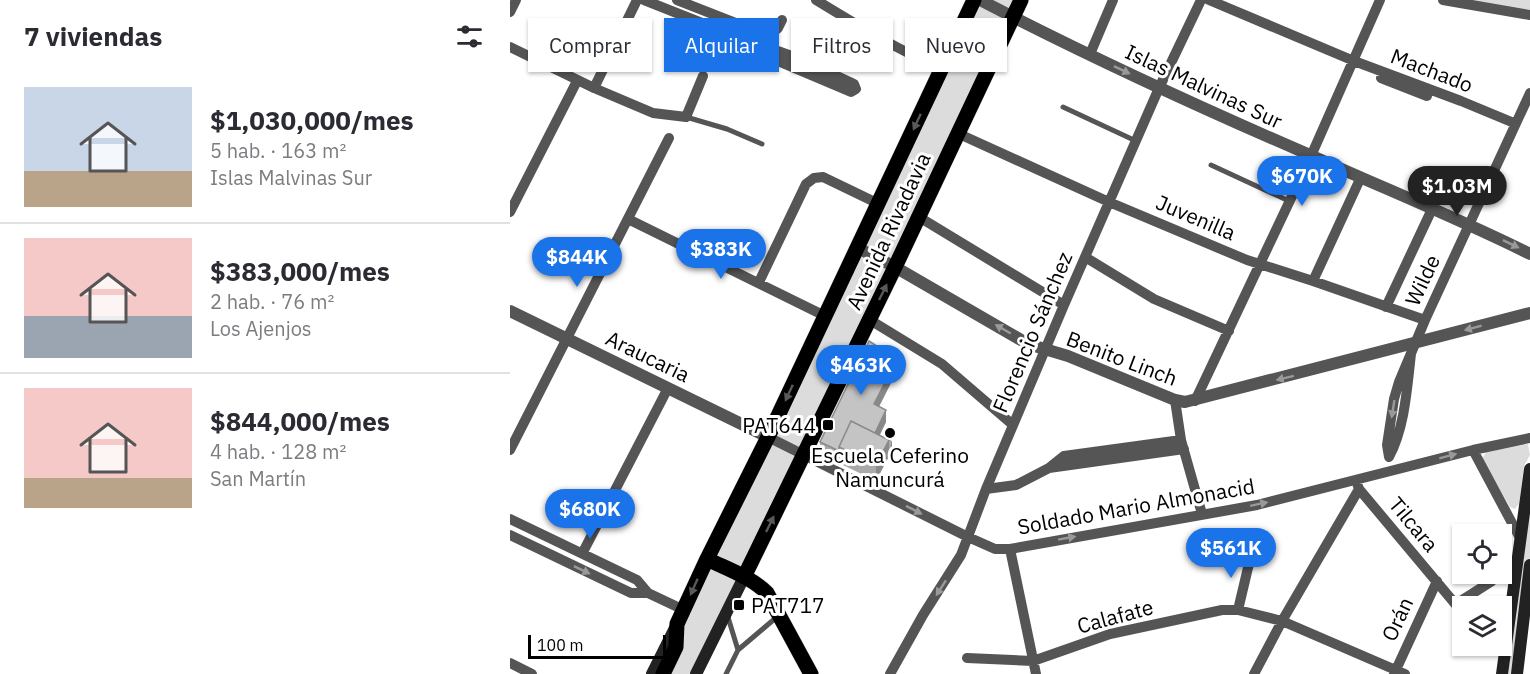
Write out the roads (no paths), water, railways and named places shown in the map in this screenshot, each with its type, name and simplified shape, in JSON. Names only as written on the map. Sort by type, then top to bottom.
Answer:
[{"type":"main road","name":"Avenida Rivadavia","points":[[966,18],[974,0]]},
{"type":"main road","name":"Avenida Rivadavia","points":[[696,674],[896,267],[1021,0]]},
{"type":"main road","name":"Avenida Rivadavia","points":[[652,674],[768,437],[941,72]]},
{"type":"main road","points":[[1502,674],[1530,469]]},
{"type":"main road","points":[[707,559],[760,585],[767,593],[811,674]]},
{"type":"main road","points":[[1517,674],[1530,565]]},
{"type":"main road","points":[[663,674],[676,647],[680,617]]},
{"type":"street","points":[[510,12],[516,0]]},
{"type":"street","points":[[594,88],[637,0]]},
{"type":"street","points":[[644,0],[690,18]]},
{"type":"street","points":[[677,0],[723,18]]},
{"type":"street","points":[[816,0],[877,37],[905,51]]},
{"type":"street","name":"Islas Malvinas Sur","points":[[980,0],[1159,88],[1311,156],[1433,207],[1530,254]]},
{"type":"street","points":[[1090,54],[1113,0]]},
{"type":"street","name":"Florencio Sánchez","points":[[890,674],[961,555],[986,489],[1064,305],[1159,88],[1201,0]]},
{"type":"street","name":"Machado","points":[[1209,0],[1354,61],[1514,123]]},
{"type":"street","points":[[1195,401],[1311,156],[1380,0]]},
{"type":"street","points":[[1443,0],[1530,15]]},
{"type":"street","points":[[779,24],[782,20]]},
{"type":"street","points":[[510,47],[577,81],[653,113],[686,117],[703,76]]},
{"type":"street","points":[[765,47],[788,54],[854,84],[856,89],[851,92],[780,62],[765,47]]},
{"type":"street","points":[[510,213],[577,81]]},
{"type":"street","name":"Wilde","points":[[1387,473],[1389,457],[1387,445],[1394,399],[1425,320],[1514,123],[1530,93]]},
{"type":"street","name":"Juvenilla","points":[[957,134],[1247,260],[1425,320]]},
{"type":"street","points":[[510,450],[669,138]]},
{"type":"street","points":[[759,282],[806,184],[814,178],[823,177],[879,204]]},
{"type":"street","points":[[1313,281],[1361,177]]},
{"type":"street","points":[[1386,307],[1433,207]]},
{"type":"street","points":[[919,217],[1064,305]]},
{"type":"street","points":[[628,219],[825,316]]},
{"type":"street","name":"Benito Linch","points":[[858,248],[896,267],[1028,344],[1068,356],[1185,402],[1414,349],[1530,314]]},
{"type":"street","points":[[1085,257],[1154,299],[1229,331]]},
{"type":"street","name":"Araucaria","points":[[510,311],[768,437]]},
{"type":"street","points":[[870,320],[942,364],[1013,425]]},
{"type":"street","points":[[583,552],[668,388]]},
{"type":"street","points":[[1175,400],[1183,445],[1202,514]]},
{"type":"street","name":"Soldado Mario Almonacid","points":[[768,437],[994,549],[1010,549],[1357,485],[1387,473],[1473,450],[1530,438]]},
{"type":"street","points":[[986,489],[1016,485],[1049,468],[1183,445]]},
{"type":"street","points":[[1473,450],[1520,538]]},
{"type":"street","points":[[1254,674],[1357,485]]},
{"type":"street","name":"Tilcara","points":[[1357,485],[1452,599]]},
{"type":"street","points":[[510,519],[583,552],[637,580],[648,593],[680,617]]},
{"type":"street","points":[[510,535],[631,593],[648,593]]},
{"type":"street","points":[[1010,549],[1036,674]]},
{"type":"street","points":[[1238,610],[1251,555]]},
{"type":"street","name":"Orán","points":[[1398,672],[1437,581]]},
{"type":"street","points":[[1474,596],[1488,584]]},
{"type":"street","name":"Calafate","points":[[968,658],[1032,661],[1110,634],[1222,610],[1238,610],[1282,621],[1398,672]]},
{"type":"street","points":[[510,663],[532,674]]},
{"type":"lane","points":[[1063,107],[1136,141]]},
{"type":"lane","points":[[686,117],[727,129],[762,144]]},
{"type":"lane","points":[[1211,165],[1289,201]]},
{"type":"lane","points":[[727,612],[738,650]]},
{"type":"lane","points":[[726,674],[738,650],[779,616]]},
{"type":"place","name":"PAT644","points":[[828,425]]},
{"type":"place","name":"Escuela Ceferino Namuncurá","points":[[890,433]]},
{"type":"place","name":"PAT717","points":[[739,605]]}]
